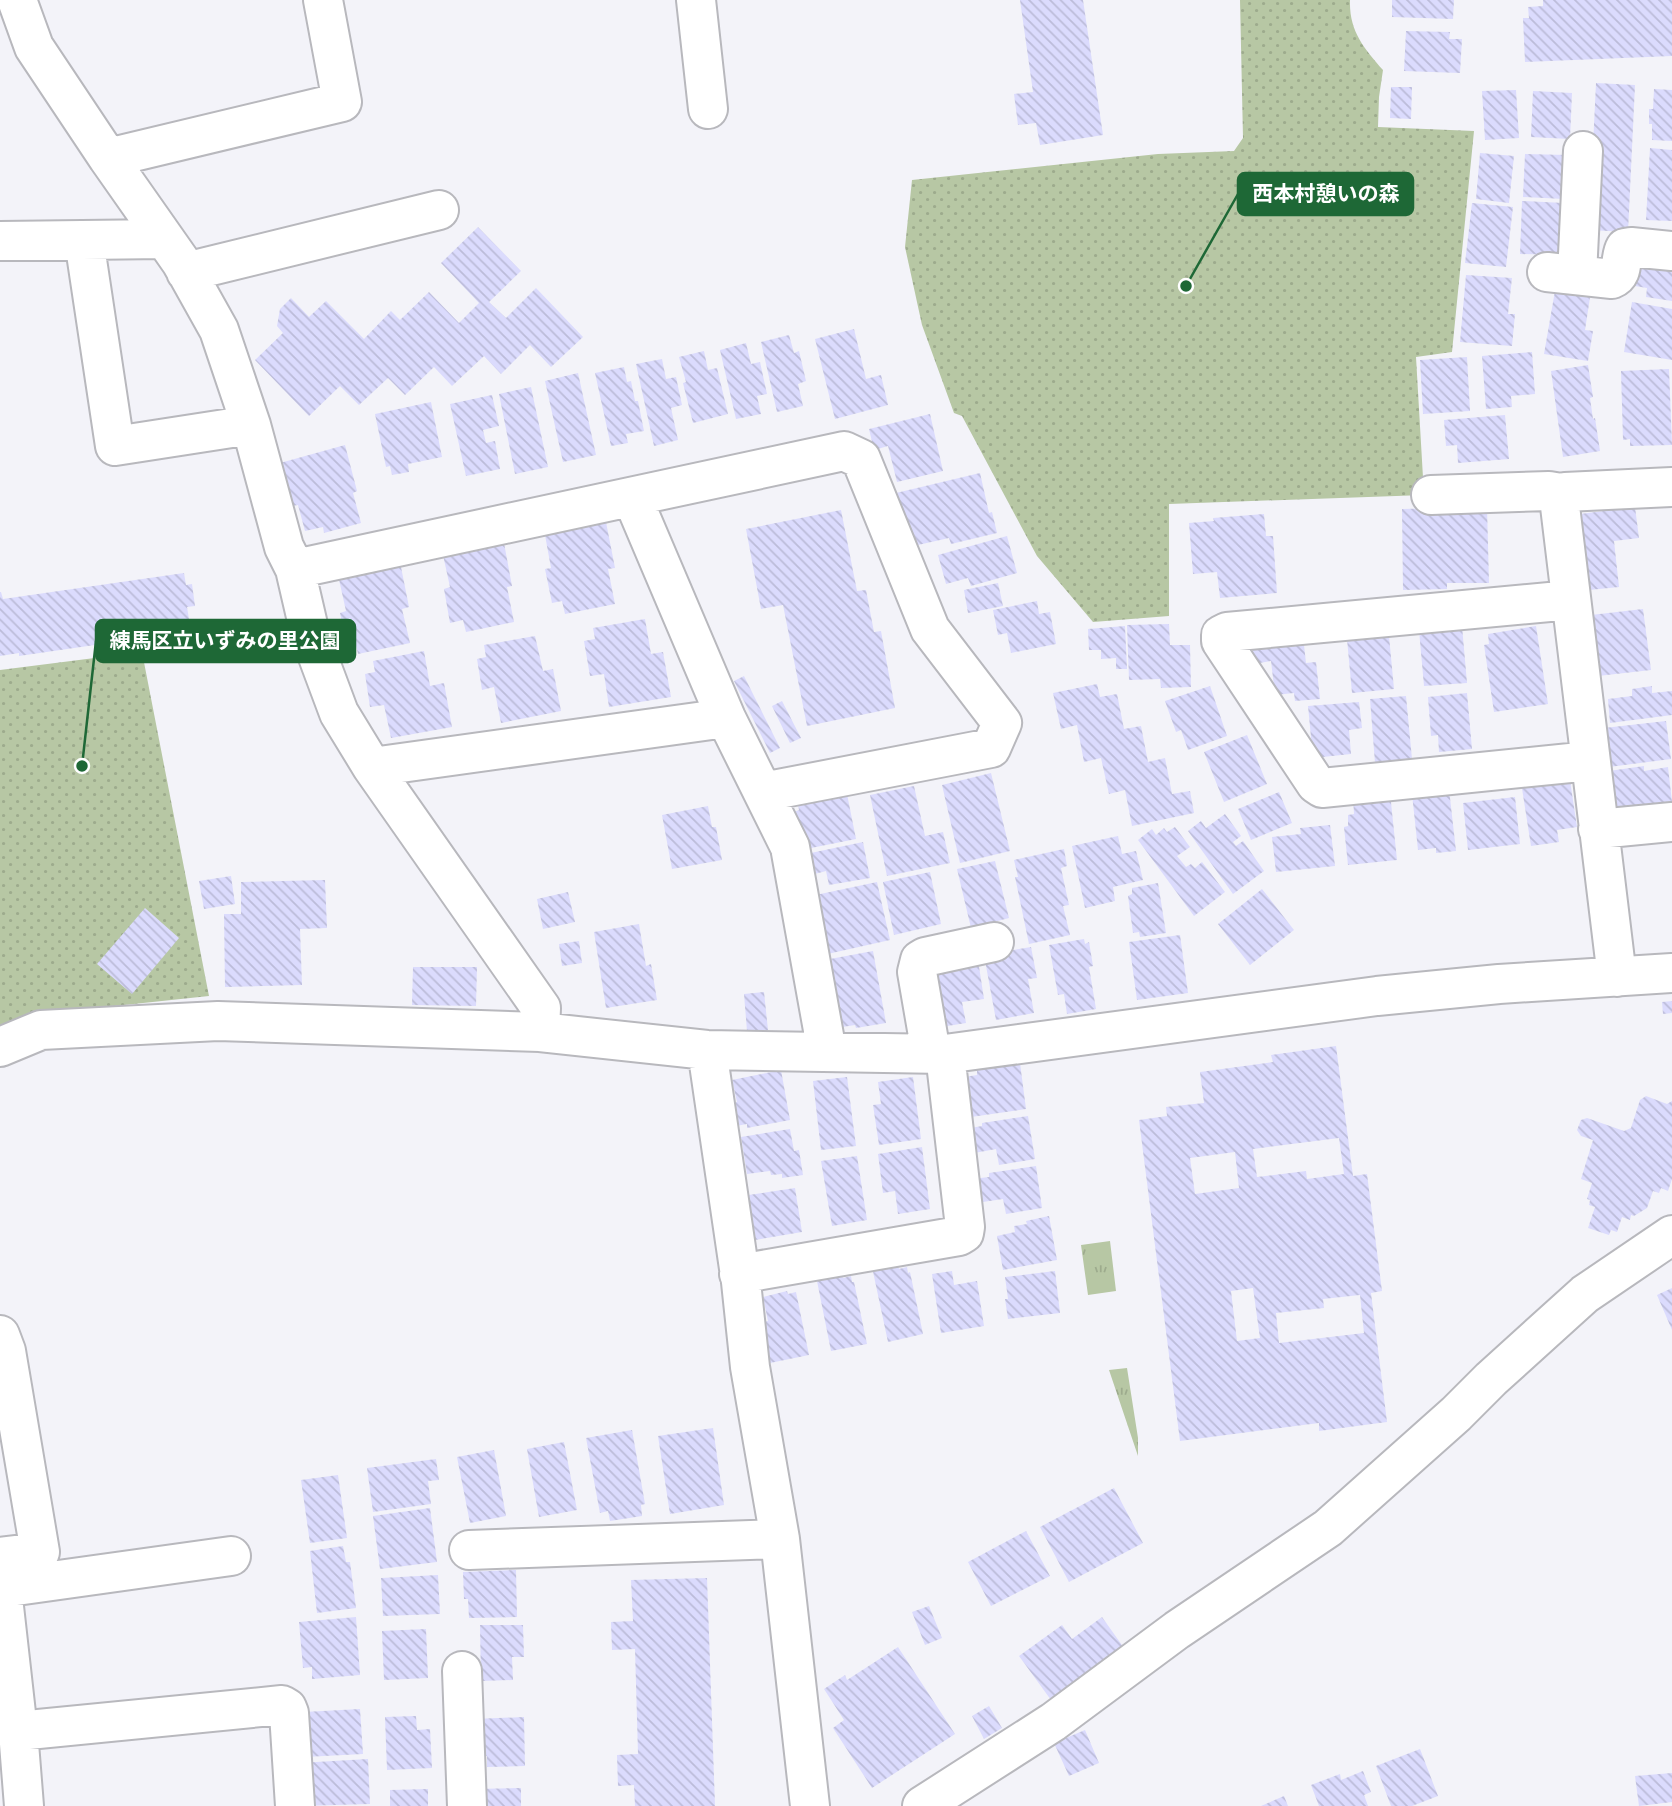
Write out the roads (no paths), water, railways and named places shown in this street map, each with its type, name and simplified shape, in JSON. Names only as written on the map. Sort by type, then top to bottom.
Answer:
[{"type":"street","points":[[18,0],[34,47],[186,272],[219,330],[251,425],[284,547],[295,569],[311,638],[339,713],[372,767],[541,1008],[540,1032]]},
{"type":"street","points":[[108,158],[342,102],[323,0]]},
{"type":"street","points":[[696,0],[708,109]]},
{"type":"street","points":[[1583,151],[1562,273],[1612,279],[1619,273],[1625,248],[1672,251]]},
{"type":"street","points":[[186,272],[439,210]]},
{"type":"street","points":[[0,241],[164,239]]},
{"type":"street","points":[[84,240],[115,446],[251,425]]},
{"type":"street","points":[[295,569],[844,451],[861,459],[930,629],[1002,723],[991,748],[763,792]]},
{"type":"street","points":[[1431,495],[1549,491],[1561,493],[1672,487]]},
{"type":"street","points":[[1561,493],[1559,498],[1617,977]]},
{"type":"street","points":[[632,497],[726,718],[790,847],[827,1052]]},
{"type":"street","points":[[1571,600],[1227,632],[1221,635],[1221,641],[1316,784],[1322,788],[1590,761]]},
{"type":"street","points":[[372,767],[726,718]]},
{"type":"street","points":[[1598,829],[1672,822]]},
{"type":"street","points":[[739,1274],[964,1233],[938,1054],[917,972],[920,960],[925,957],[993,943]]},
{"type":"street","points":[[0,1047],[41,1030],[218,1021],[540,1032],[707,1051],[938,1054],[1377,996],[1499,984],[1672,973]]},
{"type":"street","points":[[707,1051],[750,1367],[780,1539],[810,1806]]},
{"type":"street","points":[[922,1806],[1053,1722],[1177,1630],[1328,1528],[1585,1294],[1672,1235]]},
{"type":"street","points":[[1,1572],[40,1552],[2,1346]]},
{"type":"street","points":[[469,1550],[780,1539]]},
{"type":"street","points":[[1,1572],[231,1556]]},
{"type":"street","points":[[1,1572],[24,1806]]},
{"type":"street","points":[[462,1671],[467,1806]]},
{"type":"street","points":[[18,1731],[282,1705],[287,1707],[289,1713],[295,1806]]},
{"type":"place","name":"西本村憩いの森","points":[[1186,286]]},
{"type":"place","name":"練馬区立いずみの里公園","points":[[82,766]]}]
